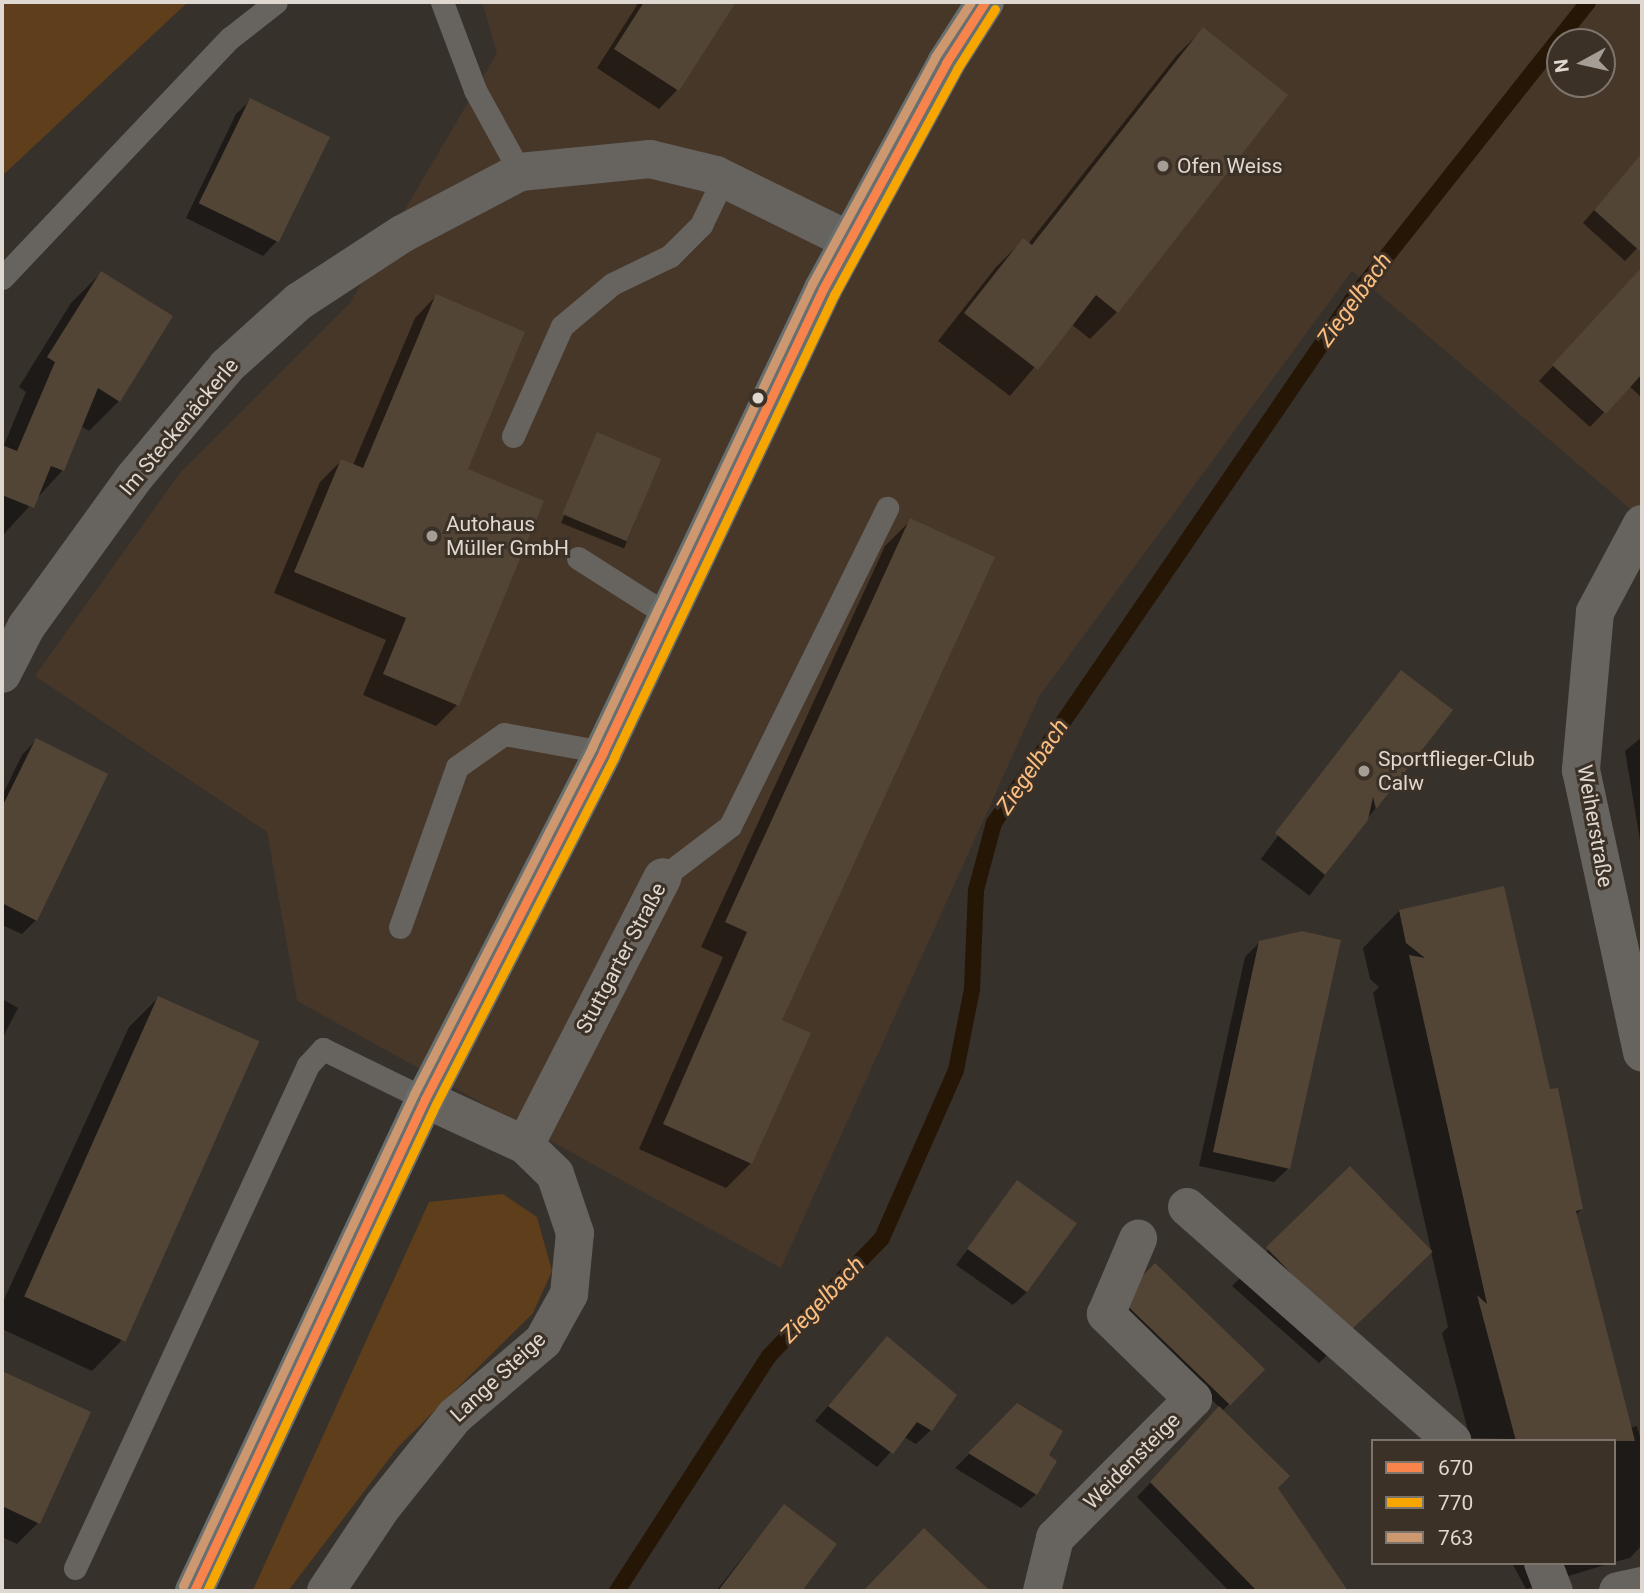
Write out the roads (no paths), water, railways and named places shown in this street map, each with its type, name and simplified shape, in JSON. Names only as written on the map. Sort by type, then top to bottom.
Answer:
[{"type":"main road","points":[[194,1591],[425,1098],[603,752],[848,240],[946,63],[985,2]]},
{"type":"street","name":"Im Steckenäckerle","points":[[2,674],[26,627],[134,479],[227,366],[298,302],[402,234],[520,172],[650,159],[723,179],[848,240]]},
{"type":"street","name":"Weiherstraße","points":[[1642,524],[1595,612],[1581,770],[1642,1052]]},
{"type":"street","name":"Stuttgarter Straße","points":[[525,1145],[663,877]]},
{"type":"street","points":[[425,1098],[525,1145]]},
{"type":"street","name":"Lange Steige","points":[[326,1591],[382,1507],[455,1416],[543,1341],[569,1294],[575,1233],[555,1174],[525,1145]]},
{"type":"street","points":[[1187,1207],[1450,1439]]},
{"type":"street","name":"Weidensteige","points":[[1042,1591],[1055,1538],[1193,1399],[1106,1314],[1138,1240]]},
{"type":"street","points":[[1544,1565],[1554,1591]]},
{"type":"street","points":[[1618,1591],[1642,1586]]},
{"type":"lane","points":[[2,278],[230,38],[276,2]]},
{"type":"lane","points":[[442,2],[475,90],[520,172]]},
{"type":"lane","points":[[513,436],[562,326],[611,284],[670,256],[701,225],[723,179]]},
{"type":"lane","name":"Stuttgarter Straße","points":[[663,877],[730,826],[887,508]]},
{"type":"lane","points":[[578,558],[669,616]]},
{"type":"lane","points":[[400,927],[457,767],[504,734],[603,752]]},
{"type":"lane","points":[[75,1567],[308,1065],[323,1049],[425,1098]]},
{"type":"waterway","name":"Ziegelbach","points":[[617,1591],[769,1356],[882,1238],[956,1070],[972,989],[976,890],[994,823],[1352,300],[1588,2]]},
{"type":"place","name":"Ofen Weiss","points":[[1163,166]]},
{"type":"place","name":"Autohaus Müller GmbH","points":[[432,536]]},
{"type":"place","name":"Sportflieger-Club Calw","points":[[1364,771]]}]
